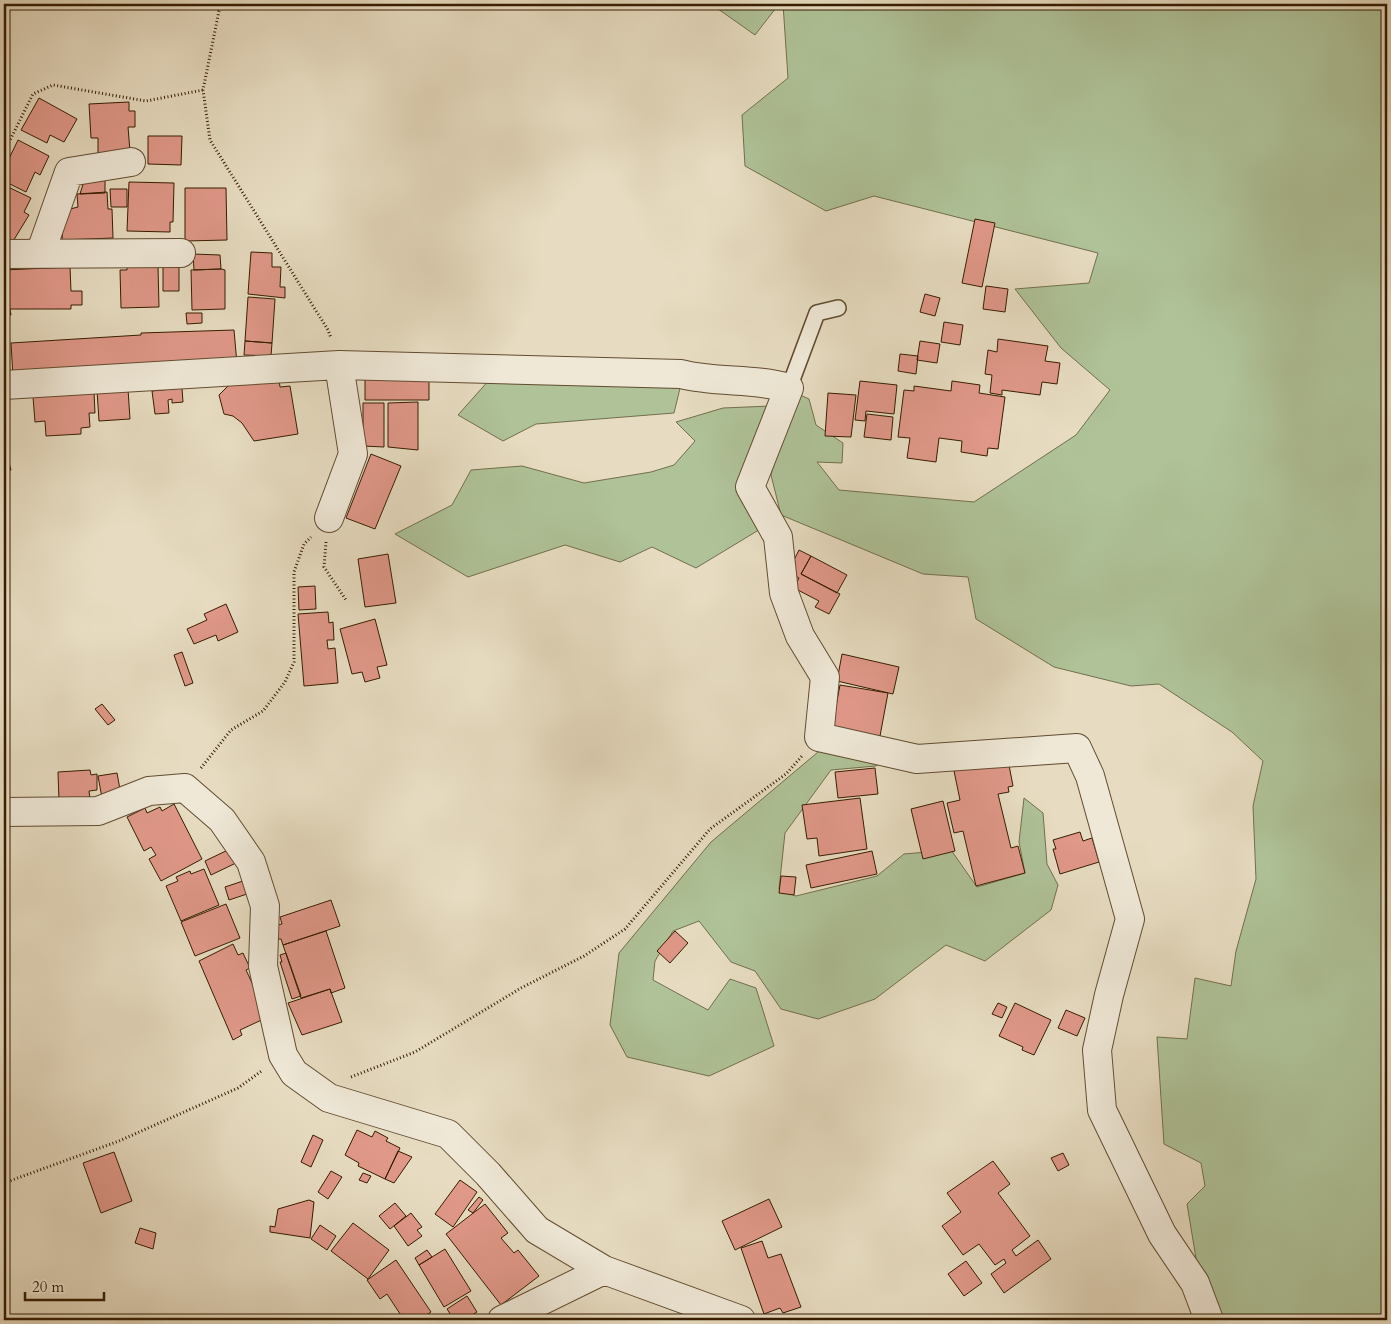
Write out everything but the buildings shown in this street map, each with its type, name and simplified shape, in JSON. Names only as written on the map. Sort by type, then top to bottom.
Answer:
[{"type":"street","points":[[40,254],[69,172],[131,162]]},
{"type":"street","points":[[4,254],[181,253]]},
{"type":"street","points":[[4,384],[339,365],[681,374],[704,380],[775,384],[789,388],[750,487],[778,537],[784,593],[800,636],[825,677],[820,737],[917,759],[1076,748],[1090,776],[1130,919],[1109,995],[1097,1050],[1102,1110],[1162,1234],[1195,1283],[1209,1320]]},
{"type":"street","points":[[329,518],[353,454],[339,365]]},
{"type":"street","points":[[4,812],[98,811],[149,790],[185,788],[222,820],[250,862],[266,906],[263,966],[283,1055],[294,1073],[330,1098],[448,1134],[488,1174],[537,1230],[604,1270],[740,1320]]},
{"type":"street","points":[[502,1320],[604,1270]]},
{"type":"lane","points":[[789,388],[817,314],[838,308]]},
{"type":"path","points":[[227,4],[219,11],[203,90],[210,140],[328,330],[339,365]]},
{"type":"path","points":[[4,152],[33,94],[53,85],[146,101],[203,90]]},
{"type":"path","points":[[329,518],[324,567],[346,600]]},
{"type":"path","points":[[185,788],[230,730],[263,711],[285,682],[294,662],[294,572],[304,544],[329,518]]},
{"type":"path","points":[[330,1098],[337,1084],[359,1072],[415,1052],[521,988],[584,956],[624,929],[710,829],[786,774],[820,737]]},
{"type":"path","points":[[4,1182],[119,1141],[238,1088],[283,1055]]},
{"type":"green space","points":[[711,4],[779,4],[755,35]]},
{"type":"green space","points":[[783,4],[1387,4],[1387,1320],[1216,1320],[1199,1276],[1187,1204],[1205,1186],[1201,1163],[1164,1144],[1157,1037],[1187,1039],[1195,978],[1231,986],[1236,951],[1256,879],[1253,806],[1263,761],[1232,732],[1159,684],[1131,686],[1054,667],[976,619],[968,577],[923,574],[781,515],[771,475],[781,434],[798,394],[809,399],[816,425],[843,443],[842,463],[817,462],[839,490],[974,502],[1076,435],[1110,390],[1061,348],[1015,289],[1089,283],[1098,253],[874,196],[826,211],[745,166],[742,115],[788,78]]},
{"type":"green space","points":[[490,379],[682,380],[674,413],[536,424],[503,441],[458,415]]},
{"type":"green space","points":[[771,406],[762,528],[696,568],[652,547],[620,562],[565,545],[468,577],[395,534],[452,505],[471,470],[522,466],[584,483],[651,472],[674,465],[695,441],[676,422],[723,408]]},
{"type":"green space","points":[[824,747],[883,761],[876,766],[831,770],[785,833],[779,889],[796,896],[877,876],[904,854],[951,850],[977,887],[1025,873],[1019,842],[1024,798],[1043,813],[1047,864],[1058,885],[1051,910],[985,961],[946,945],[875,999],[818,1019],[781,1009],[755,971],[731,962],[699,921],[673,931],[655,961],[653,980],[708,1010],[730,979],[756,988],[774,1046],[709,1076],[627,1057],[610,1025],[619,953],[711,842]]}]
